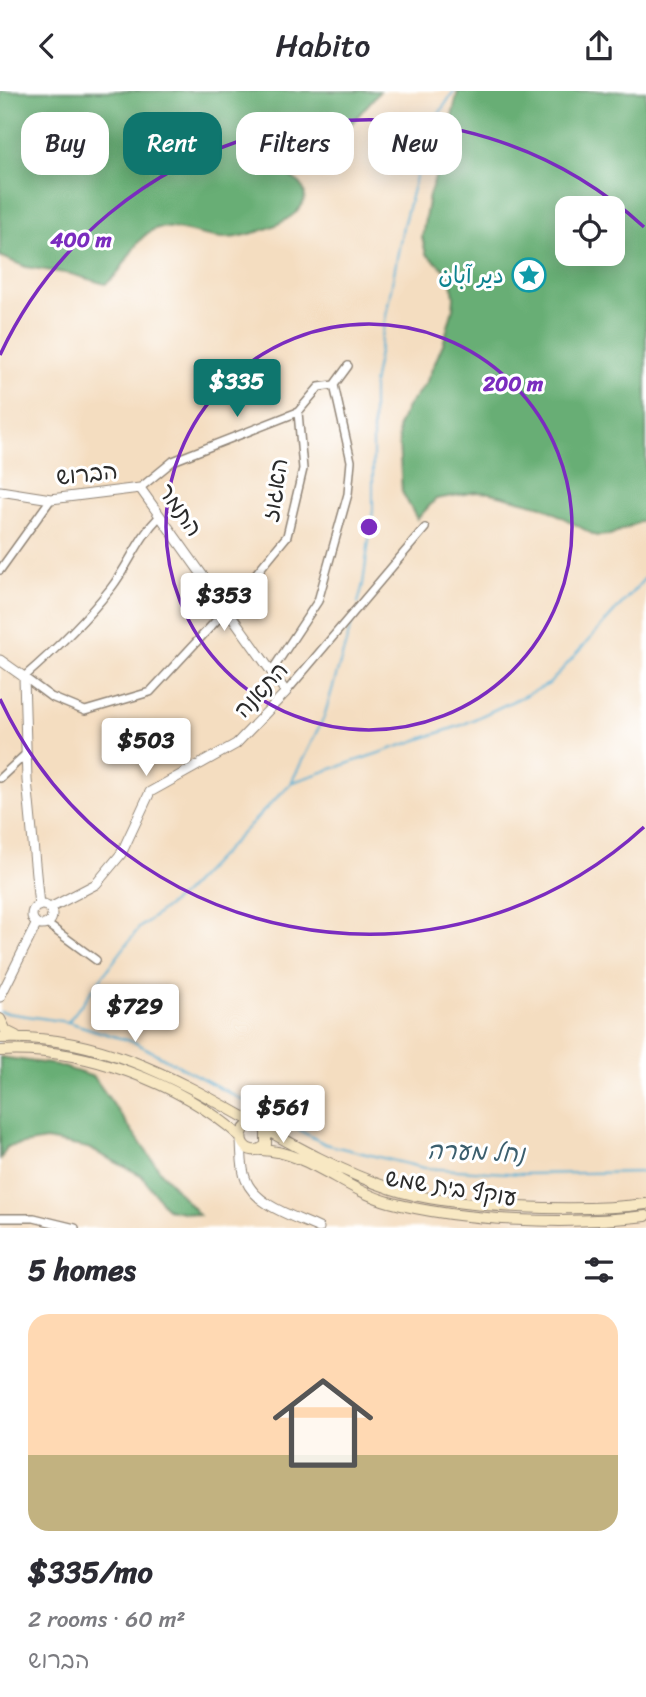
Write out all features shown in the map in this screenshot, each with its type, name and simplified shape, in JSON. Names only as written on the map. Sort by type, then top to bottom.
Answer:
[{"type":"main road","points":[[0,1019],[6,1031],[23,1037]]},
{"type":"main road","points":[[0,1038],[71,1041],[112,1052],[161,1073],[266,1130],[268,1139],[259,1150],[246,1149],[241,1139],[219,1120],[164,1088],[108,1064],[69,1053],[0,1051]]},
{"type":"main road","points":[[241,1139],[245,1126],[252,1123]]},
{"type":"main road","name":"עוקף בית שמש","points":[[266,1130],[393,1190],[457,1201],[541,1206],[621,1207],[646,1204]]},
{"type":"main road","name":"עוקף בית שמש","points":[[259,1150],[283,1152],[389,1202],[456,1213],[539,1220],[646,1216]]},
{"type":"street","name":"הברוש","points":[[0,491],[51,499],[140,488],[173,461],[298,412],[319,387],[334,384],[348,366]]},
{"type":"street","points":[[271,672],[318,601],[348,494],[351,461],[334,384]]},
{"type":"street","name":"האגוז","points":[[0,660],[51,697],[85,711],[150,692],[227,609],[287,536],[303,468],[298,412]]},
{"type":"street","name":"התמר","points":[[140,488],[286,692]]},
{"type":"street","points":[[0,570],[51,499]]},
{"type":"street","points":[[0,997],[36,925],[33,915],[38,906],[24,677],[62,643],[113,586],[144,531],[159,517]]},
{"type":"street","name":"התאנה","points":[[50,908],[96,884],[121,854],[150,792],[236,744],[286,692],[425,528]]},
{"type":"street","points":[[0,778],[27,753]]},
{"type":"street","points":[[38,906],[46,904],[50,908],[51,917],[47,924]]},
{"type":"street","points":[[36,925],[47,924],[96,960]]},
{"type":"street","points":[[241,1139],[244,1175],[251,1189],[263,1200],[319,1228]]},
{"type":"street","points":[[244,1175],[248,1161],[259,1150]]},
{"type":"street","points":[[0,1218],[34,1218],[75,1228]]},
{"type":"green space","points":[[0,91],[380,91],[354,120],[354,112],[236,112],[236,175],[287,175],[302,186],[305,197],[300,208],[291,217],[277,224],[247,235],[224,238],[169,228],[155,229],[140,240],[118,272],[105,284],[71,274],[26,267],[0,256]]},
{"type":"green space","points":[[458,91],[646,91],[646,519],[610,535],[596,536],[542,506],[491,493],[476,492],[436,499],[417,519],[402,492],[398,426],[407,407],[426,383],[443,344],[454,296],[450,274],[426,254],[422,237],[429,195],[436,175],[462,175],[462,112],[453,112]]},
{"type":"green space","points":[[0,1057],[57,1065],[94,1077],[161,1172],[199,1215],[167,1209],[141,1175],[88,1148],[46,1140],[7,1147],[0,1160]]},
{"type":"waterway","points":[[358,603],[373,510],[373,384],[403,226],[429,129],[454,91]]},
{"type":"waterway","points":[[293,782],[462,725],[549,684],[646,577]]},
{"type":"waterway","points":[[68,1022],[139,928],[182,895],[291,783],[324,717],[353,619]]},
{"type":"waterway","name":"נחל מערה","points":[[0,1012],[68,1022],[136,1043],[325,1144],[424,1168],[523,1174],[646,1172]]},
{"type":"place","name":"دير آبان","points":[[529,275]]}]
